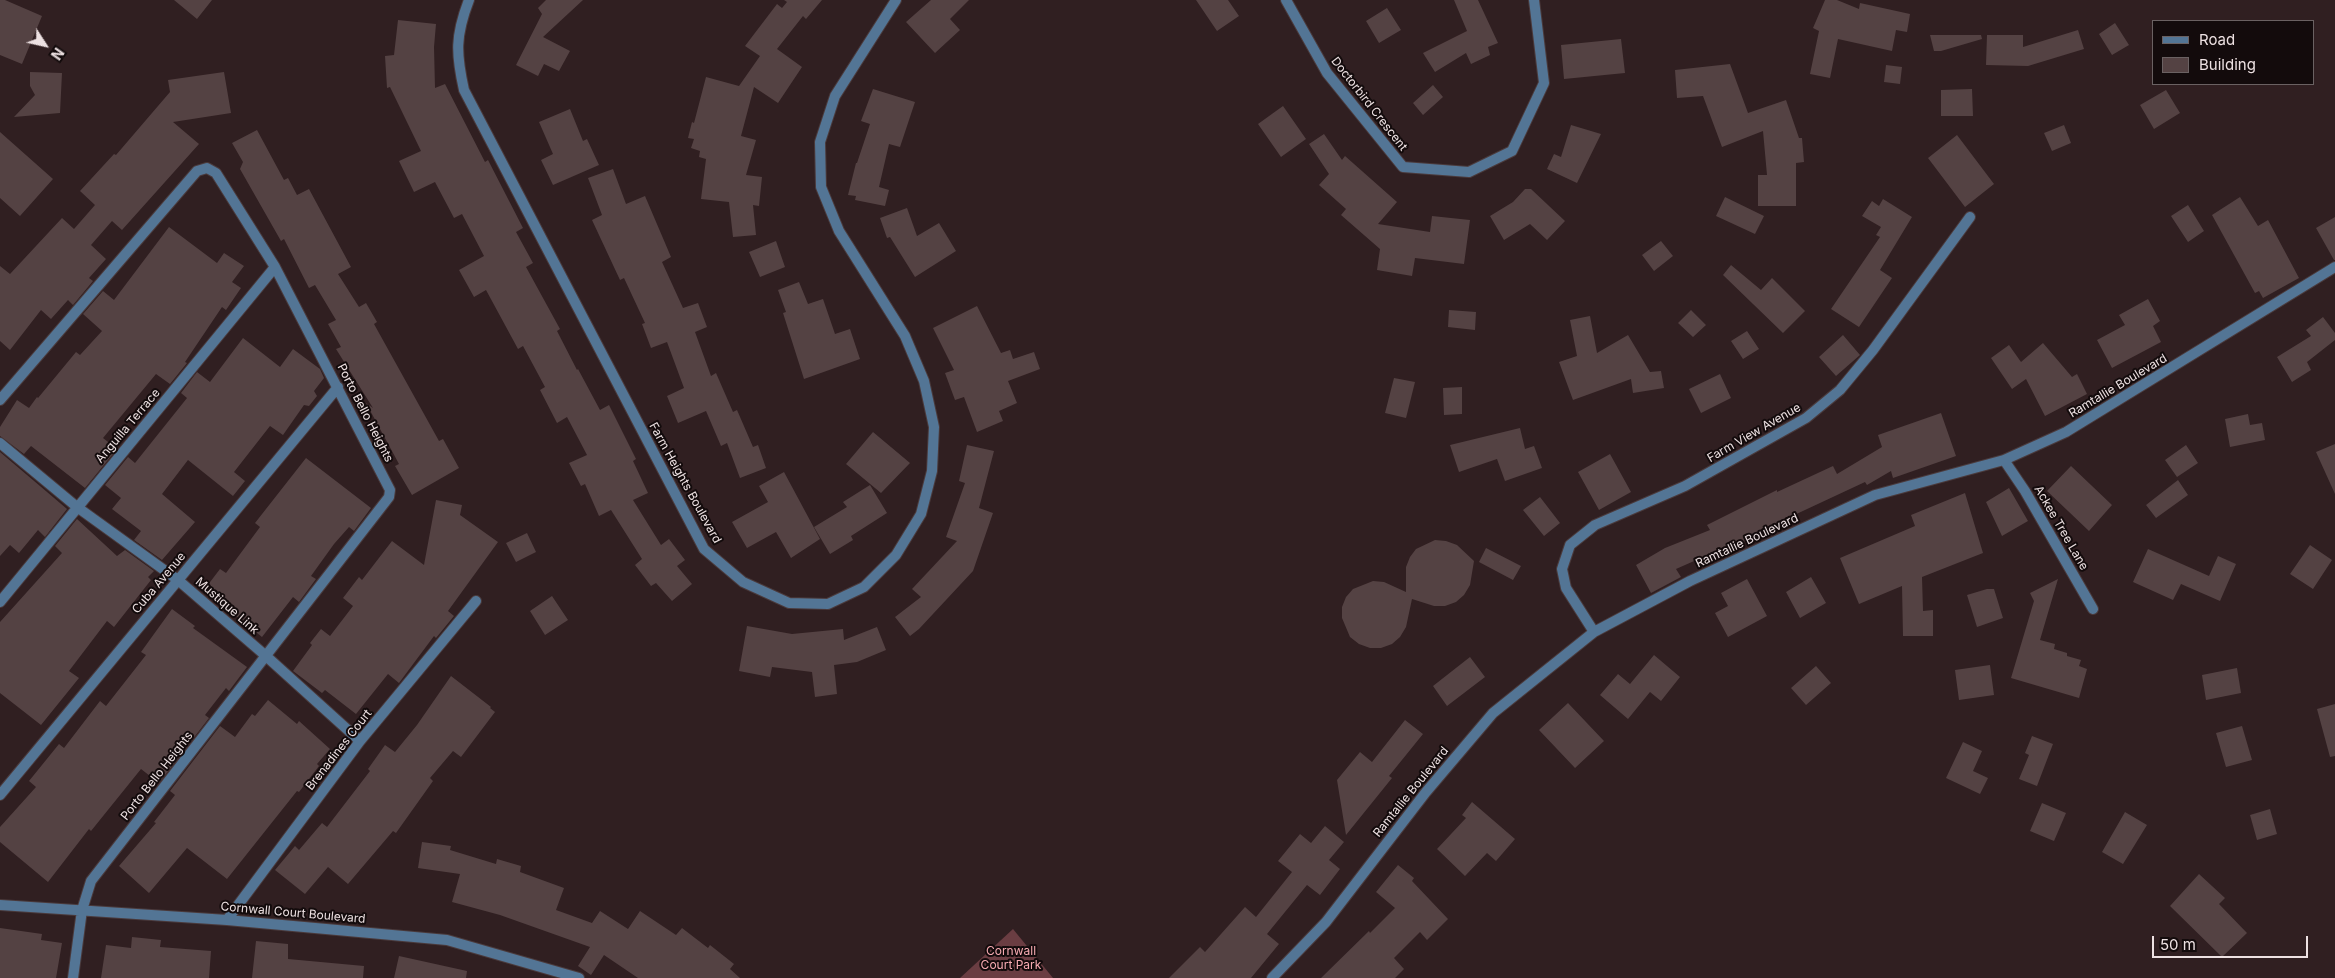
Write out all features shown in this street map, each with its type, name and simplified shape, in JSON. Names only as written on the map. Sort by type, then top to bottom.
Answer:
[{"type":"street","name":"Farm Heights Boulevard","points":[[469,0],[460,22],[457,56],[464,90],[704,549],[743,582],[789,603],[828,604],[864,587],[896,555],[920,514],[932,471],[934,427],[924,381],[905,336],[839,231],[821,187],[820,142],[836,96],[896,0]]},
{"type":"street","name":"Doctorbird Crescent","points":[[1286,0],[1327,74],[1403,167],[1468,172],[1512,151],[1544,83],[1534,0]]},
{"type":"street","name":"Porto Bello Heights","points":[[0,400],[197,171],[207,168],[216,173],[275,267],[390,490],[389,497],[91,881],[82,910],[73,978]]},
{"type":"street","name":"Farm View Avenue","points":[[1594,632],[1566,588],[1562,569],[1570,545],[1595,525],[1684,486],[1806,418],[1840,390],[1874,350],[1970,217]]},
{"type":"street","name":"Anguilla Terrace","points":[[0,602],[275,267]]},
{"type":"street","name":"Ramtallie Boulevard","points":[[1272,978],[1326,922],[1426,792],[1493,712],[1594,632],[1690,581],[1875,495],[2004,460],[2066,432],[2335,267]]},
{"type":"street","name":"Cuba Avenue","points":[[0,795],[338,387]]},
{"type":"street","name":"Mustique Link","points":[[0,443],[78,507],[178,580],[360,741]]},
{"type":"street","name":"Ackee Tree Lane","points":[[2004,460],[2025,491],[2094,610]]},
{"type":"street","name":"Brenadines Court","points":[[228,920],[360,741],[476,601]]},
{"type":"street","name":"Cornwall Court Boulevard","points":[[0,905],[228,920],[446,940],[578,978]]},
{"type":"green space","name":"Cornwall Court Park","points":[[1013,929],[1053,978],[960,978]]},
{"type":"building","points":[[0,0],[5,0],[42,16],[22,64],[0,55]]},
{"type":"building","points":[[174,0],[212,0],[197,19]]},
{"type":"building","points":[[546,0],[583,0],[543,37],[570,51],[559,71],[544,64],[538,76],[516,65],[542,14],[538,8]]},
{"type":"building","points":[[784,0],[822,0],[806,19],[803,16],[777,49],[802,67],[778,103],[754,87],[741,136],[756,140],[746,175],[762,177],[759,206],[753,205],[756,235],[733,237],[729,202],[701,199],[706,159],[699,157],[700,151],[691,148],[694,139],[688,138],[692,122],[694,123],[706,77],[739,86],[760,56],[745,46],[777,4],[782,8],[787,2]]},
{"type":"building","points":[[931,0],[969,0],[950,19],[960,30],[935,53],[906,22]]},
{"type":"building","points":[[1196,0],[1228,0],[1239,16],[1217,31]]},
{"type":"building","points":[[1454,0],[1478,0],[1498,43],[1488,47],[1490,55],[1471,64],[1466,53],[1435,72],[1423,53],[1467,31]]},
{"type":"building","points":[[1825,0],[1837,0],[1859,9],[1860,3],[1910,14],[1907,32],[1896,30],[1892,51],[1838,39],[1830,78],[1810,74],[1819,31],[1813,28]]},
{"type":"building","points":[[1387,8],[1401,30],[1379,43],[1366,21]]},
{"type":"building","points":[[398,20],[436,24],[434,47],[435,88],[445,84],[485,162],[488,160],[523,228],[516,232],[533,263],[526,267],[560,329],[557,331],[600,410],[609,405],[636,459],[633,461],[648,493],[633,500],[661,545],[669,539],[685,560],[677,566],[692,584],[672,601],[656,583],[651,586],[635,565],[642,559],[611,510],[599,516],[585,484],[581,486],[569,463],[587,455],[567,417],[557,423],[540,390],[545,387],[523,346],[518,349],[486,290],[474,297],[459,270],[484,256],[462,214],[454,218],[435,182],[414,192],[399,161],[421,151],[390,87],[387,88],[385,56],[394,55]]},
{"type":"building","points":[[2115,23],[2129,45],[2112,55],[2099,34]]},
{"type":"building","points":[[2078,30],[2084,49],[2028,66],[1986,65],[1987,35],[2023,35],[2023,47]]},
{"type":"building","points":[[1930,35],[1981,35],[1982,39],[1941,51],[1934,51]]},
{"type":"building","points":[[1621,39],[1625,73],[1564,79],[1561,45]]},
{"type":"building","points":[[1730,64],[1748,113],[1786,100],[1799,138],[1802,138],[1804,162],[1796,163],[1796,206],[1758,206],[1758,175],[1767,175],[1763,131],[1722,147],[1703,96],[1677,98],[1675,70]]},
{"type":"building","points":[[1886,65],[1902,67],[1900,84],[1884,82]]},
{"type":"building","points":[[30,72],[62,73],[60,113],[14,117],[35,95],[30,86]]},
{"type":"building","points":[[224,72],[231,113],[173,122],[199,144],[122,230],[112,221],[91,245],[106,259],[89,278],[93,281],[73,305],[68,300],[51,319],[41,310],[10,350],[0,341],[0,266],[10,274],[62,218],[74,229],[95,205],[80,191],[114,154],[116,155],[170,92],[168,80]]},
{"type":"building","points":[[1433,85],[1443,97],[1423,115],[1413,103]]},
{"type":"building","points":[[873,89],[915,102],[900,147],[889,144],[879,187],[889,190],[885,206],[855,200],[856,196],[848,195],[856,163],[870,124],[861,121]]},
{"type":"building","points":[[1972,89],[1973,116],[1941,116],[1941,90]]},
{"type":"building","points":[[2166,90],[2180,113],[2154,129],[2140,105]]},
{"type":"building","points":[[1283,106],[1306,139],[1281,157],[1258,124]]},
{"type":"building","points":[[570,109],[583,141],[587,139],[599,165],[553,185],[541,160],[553,154],[539,122]]},
{"type":"building","points":[[1571,125],[1601,134],[1577,183],[1547,169],[1554,154],[1561,157]]},
{"type":"building","points":[[2064,125],[2071,143],[2052,151],[2044,133]]},
{"type":"building","points":[[257,130],[284,180],[288,178],[297,195],[309,189],[351,267],[338,274],[359,307],[366,303],[377,322],[374,324],[439,441],[443,439],[459,468],[412,495],[395,466],[399,464],[366,403],[373,408],[336,349],[341,347],[328,324],[336,320],[315,285],[309,288],[284,239],[281,241],[240,169],[243,162],[232,143]]},
{"type":"building","points":[[0,132],[53,179],[20,216],[0,198]]},
{"type":"building","points":[[1324,134],[1342,160],[1345,156],[1397,202],[1378,224],[1430,232],[1432,216],[1470,220],[1464,264],[1415,258],[1412,276],[1377,270],[1380,249],[1341,215],[1346,209],[1319,185],[1329,174],[1309,144]]},
{"type":"building","points":[[1957,135],[1994,184],[1965,207],[1928,158]]},
{"type":"building","points":[[613,169],[626,204],[645,196],[671,257],[662,262],[683,308],[698,303],[707,327],[695,332],[711,376],[716,373],[733,412],[737,410],[753,447],[758,445],[766,468],[740,478],[727,443],[721,446],[706,411],[678,423],[667,396],[684,388],[667,342],[651,348],[642,324],[645,323],[624,278],[620,280],[592,220],[602,215],[588,178]]},
{"type":"building","points":[[1525,189],[1531,189],[1565,221],[1547,240],[1530,224],[1504,240],[1490,216],[1513,202]]},
{"type":"building","points":[[1725,197],[1764,216],[1755,234],[1716,216]]},
{"type":"building","points":[[2240,197],[2258,226],[2268,220],[2299,278],[2263,298],[2259,291],[2255,293],[2212,215]]},
{"type":"building","points":[[1883,199],[1912,217],[1880,270],[1892,278],[1859,327],[1831,309],[1880,237],[1876,235],[1881,227],[1862,216],[1872,201],[1879,206]]},
{"type":"building","points":[[2188,205],[2204,231],[2188,242],[2171,216]]},
{"type":"building","points":[[907,208],[917,236],[939,223],[956,251],[915,277],[890,237],[887,238],[880,218]]},
{"type":"building","points":[[2335,217],[2335,260],[2334,260],[2316,228]]},
{"type":"building","points":[[169,227],[217,263],[224,253],[244,266],[232,282],[241,288],[226,310],[222,307],[185,362],[187,363],[170,384],[156,374],[103,438],[117,449],[85,488],[31,446],[24,454],[0,436],[0,427],[17,400],[29,408],[76,352],[80,355],[102,331],[83,314],[103,291],[114,300]]},
{"type":"building","points":[[776,241],[785,267],[760,277],[749,252]]},
{"type":"building","points":[[1661,241],[1673,256],[1654,271],[1642,255]]},
{"type":"building","points":[[1731,265],[1761,290],[1772,278],[1805,311],[1783,333],[1723,275]]},
{"type":"building","points":[[799,282],[808,304],[823,299],[835,334],[850,329],[860,359],[804,379],[783,313],[786,312],[778,290]]},
{"type":"building","points":[[2148,299],[2160,321],[2153,326],[2161,342],[2112,368],[2097,340],[2125,325],[2119,315]]},
{"type":"building","points":[[977,306],[1001,353],[1010,350],[1013,359],[1034,352],[1040,369],[1008,381],[1017,403],[999,411],[1003,421],[977,432],[964,397],[955,400],[945,373],[954,370],[933,328]]},
{"type":"building","points":[[1449,310],[1476,312],[1475,330],[1448,327]]},
{"type":"building","points":[[1691,310],[1706,325],[1693,337],[1678,323]]},
{"type":"building","points":[[1590,316],[1597,353],[1628,335],[1650,372],[1661,371],[1664,388],[1633,393],[1631,379],[1573,400],[1559,362],[1577,356],[1570,320]]},
{"type":"building","points":[[2323,317],[2335,333],[2335,340],[2307,362],[2311,370],[2292,382],[2277,357],[2311,336],[2306,330]]},
{"type":"building","points":[[1747,331],[1759,349],[1743,359],[1731,341]]},
{"type":"building","points":[[1843,335],[1860,355],[1836,376],[1819,357]]},
{"type":"building","points":[[243,338],[280,367],[293,349],[320,369],[324,378],[314,391],[317,396],[309,406],[304,405],[283,435],[270,426],[234,472],[245,481],[233,496],[188,460],[162,494],[195,522],[162,560],[134,540],[141,531],[112,509],[121,498],[105,485],[128,457],[135,463],[187,398],[181,393],[197,372],[210,382]]},
{"type":"building","points":[[2043,343],[2072,377],[2077,374],[2087,394],[2045,416],[2026,379],[2012,389],[1991,358],[2009,345],[2021,362]]},
{"type":"building","points":[[1720,374],[1731,398],[1701,413],[1689,389]]},
{"type":"building","points":[[1394,378],[1415,382],[1406,418],[1385,413]]},
{"type":"building","points":[[1462,387],[1462,414],[1444,415],[1443,388]]},
{"type":"building","points":[[1941,413],[1956,456],[1893,478],[1891,471],[1867,485],[1865,482],[1790,517],[1790,519],[1721,553],[1719,550],[1676,569],[1681,577],[1651,593],[1636,565],[1665,548],[1710,530],[1707,525],[1777,490],[1777,492],[1833,466],[1837,474],[1882,447],[1878,435]]},
{"type":"building","points":[[2248,414],[2250,425],[2262,423],[2265,440],[2230,447],[2225,419]]},
{"type":"building","points":[[1520,428],[1525,449],[1534,446],[1542,468],[1505,481],[1497,459],[1459,472],[1450,445]]},
{"type":"building","points":[[873,432],[910,463],[881,493],[846,464]]},
{"type":"building","points":[[2335,444],[2335,494],[2316,452]]},
{"type":"building","points":[[967,445],[994,451],[979,508],[993,513],[973,571],[919,629],[910,636],[895,617],[921,597],[912,589],[957,541],[946,537],[965,483],[959,481]]},
{"type":"building","points":[[2186,445],[2198,463],[2177,477],[2165,460]]},
{"type":"building","points":[[0,452],[67,509],[45,537],[38,530],[19,553],[10,545],[0,556]]},
{"type":"building","points":[[1610,454],[1631,492],[1599,510],[1578,472]]},
{"type":"building","points":[[306,458],[371,508],[354,531],[349,527],[334,544],[311,576],[316,579],[299,602],[293,597],[262,637],[204,590],[220,569],[226,573],[260,527],[255,523]]},
{"type":"building","points":[[2071,466],[2112,505],[2089,531],[2047,491]]},
{"type":"building","points":[[784,472],[820,539],[791,558],[776,532],[747,548],[732,522],[768,502],[759,486]]},
{"type":"building","points":[[2178,480],[2188,495],[2156,518],[2146,505]]},
{"type":"building","points":[[870,485],[887,513],[851,536],[853,540],[830,554],[814,527],[847,507],[843,502]]},
{"type":"building","points":[[2009,488],[2028,521],[2002,536],[1986,502]]},
{"type":"building","points":[[1965,493],[1983,553],[1922,577],[1923,611],[1933,610],[1933,636],[1903,636],[1902,586],[1859,604],[1840,558],[1915,526],[1911,515]]},
{"type":"building","points":[[1540,497],[1560,523],[1544,536],[1523,510]]},
{"type":"building","points":[[436,500],[462,505],[460,515],[498,542],[448,611],[454,616],[436,638],[434,636],[399,683],[388,674],[356,714],[325,690],[322,693],[293,671],[321,629],[330,636],[353,606],[343,598],[359,577],[362,580],[392,541],[424,565]]},
{"type":"building","points":[[77,519],[117,556],[125,550],[154,571],[148,577],[151,580],[114,627],[107,621],[69,671],[79,678],[41,725],[0,693],[0,622],[62,553],[55,546]]},
{"type":"building","points":[[527,533],[536,552],[516,562],[506,543]]},
{"type":"building","points":[[1435,540],[1457,545],[1474,561],[1470,585],[1464,595],[1456,602],[1445,606],[1434,606],[1412,599],[1406,627],[1400,637],[1392,644],[1381,648],[1370,648],[1359,644],[1350,637],[1342,618],[1342,607],[1346,597],[1353,589],[1373,581],[1384,582],[1406,592],[1406,567],[1410,557],[1416,549]]},
{"type":"building","points":[[2310,545],[2332,560],[2313,589],[2290,574]]},
{"type":"building","points":[[1486,548],[1521,566],[1513,580],[1479,562]]},
{"type":"building","points":[[2148,549],[2209,576],[2218,556],[2236,564],[2220,601],[2181,584],[2173,600],[2133,582]]},
{"type":"building","points":[[1811,577],[1826,603],[1800,618],[1786,592]]},
{"type":"building","points":[[1747,579],[1767,616],[1728,637],[1715,613],[1728,606],[1721,593]]},
{"type":"building","points":[[2058,579],[2040,640],[2055,644],[2054,649],[2067,653],[2067,656],[2081,660],[2079,666],[2087,669],[2079,698],[2011,678],[2034,601],[2030,593]]},
{"type":"building","points":[[1987,589],[1994,589],[2003,618],[1977,627],[1967,595]]},
{"type":"building","points":[[552,596],[568,620],[545,635],[530,611]]},
{"type":"building","points":[[172,609],[195,626],[193,628],[247,667],[229,691],[226,688],[205,715],[209,718],[159,783],[141,769],[91,831],[89,829],[48,882],[0,842],[0,827],[36,787],[29,781],[59,744],[64,748],[100,701],[106,706],[146,655],[141,652]]},
{"type":"building","points":[[747,626],[792,634],[843,629],[844,640],[877,627],[886,650],[857,662],[834,665],[837,694],[815,697],[812,672],[772,667],[770,677],[739,671]]},
{"type":"building","points":[[1654,655],[1680,677],[1661,701],[1650,692],[1628,719],[1600,695],[1618,674],[1630,684]]},
{"type":"building","points":[[1470,657],[1485,677],[1447,706],[1433,686]]},
{"type":"building","points":[[1990,665],[1994,695],[1959,700],[1955,670]]},
{"type":"building","points":[[1816,666],[1831,683],[1806,705],[1791,688]]},
{"type":"building","points":[[2237,668],[2241,693],[2206,700],[2202,675]]},
{"type":"building","points":[[451,676],[495,712],[461,757],[453,751],[430,778],[433,781],[396,833],[393,831],[348,884],[328,867],[305,894],[275,870],[295,846],[299,850],[322,823],[327,827],[370,771],[368,769],[385,745],[395,752],[417,725]]},
{"type":"building","points":[[268,700],[297,724],[299,721],[330,749],[317,764],[319,766],[299,792],[297,791],[227,879],[187,848],[149,893],[119,866],[156,823],[154,822],[175,795],[170,791],[220,726],[235,737],[252,714],[255,716]]},
{"type":"building","points":[[1568,703],[1604,741],[1575,768],[1539,730]]},
{"type":"building","points":[[2335,704],[2335,756],[2330,757],[2317,709]]},
{"type":"building","points":[[1405,720],[1423,734],[1389,776],[1392,778],[1346,835],[1337,780],[1360,752],[1372,762]]},
{"type":"building","points":[[2242,726],[2252,760],[2226,767],[2216,733]]},
{"type":"building","points":[[2032,736],[2053,744],[2037,786],[2019,779],[2029,755],[2025,753]]},
{"type":"building","points":[[1963,742],[1982,751],[1973,771],[1988,778],[1980,794],[1946,778]]},
{"type":"building","points":[[1472,802],[1515,839],[1496,861],[1487,853],[1465,876],[1437,849],[1466,818],[1462,815]]},
{"type":"building","points":[[2042,803],[2066,813],[2054,841],[2030,831]]},
{"type":"building","points":[[2270,809],[2277,834],[2257,840],[2250,815]]},
{"type":"building","points":[[2125,812],[2147,825],[2123,864],[2102,852]]},
{"type":"building","points":[[1325,826],[1344,842],[1329,860],[1340,869],[1320,895],[1307,885],[1267,934],[1279,944],[1251,978],[1169,978],[1200,947],[1205,952],[1245,907],[1256,917],[1292,872],[1278,861],[1300,834],[1311,843]]},
{"type":"building","points":[[422,842],[451,846],[450,850],[496,864],[497,859],[521,866],[520,872],[564,888],[556,910],[592,923],[600,911],[628,929],[640,911],[676,935],[682,928],[708,948],[710,945],[734,964],[730,969],[740,978],[638,978],[604,955],[591,975],[578,966],[590,947],[500,915],[452,902],[460,874],[418,868]]},
{"type":"building","points":[[1398,865],[1414,878],[1412,881],[1448,919],[1427,940],[1420,932],[1394,958],[1404,969],[1395,978],[1321,978],[1395,908],[1376,892]]},
{"type":"building","points":[[2199,874],[2225,898],[2219,904],[2247,933],[2222,957],[2170,906]]},
{"type":"building","points":[[0,928],[42,934],[41,940],[62,943],[56,978],[0,978]]},
{"type":"building","points":[[132,937],[161,940],[160,947],[211,951],[209,978],[101,978],[106,945],[131,948]]},
{"type":"building","points":[[256,941],[288,944],[288,959],[364,966],[363,978],[252,978]]},
{"type":"building","points":[[399,956],[467,971],[466,978],[394,978]]}]
